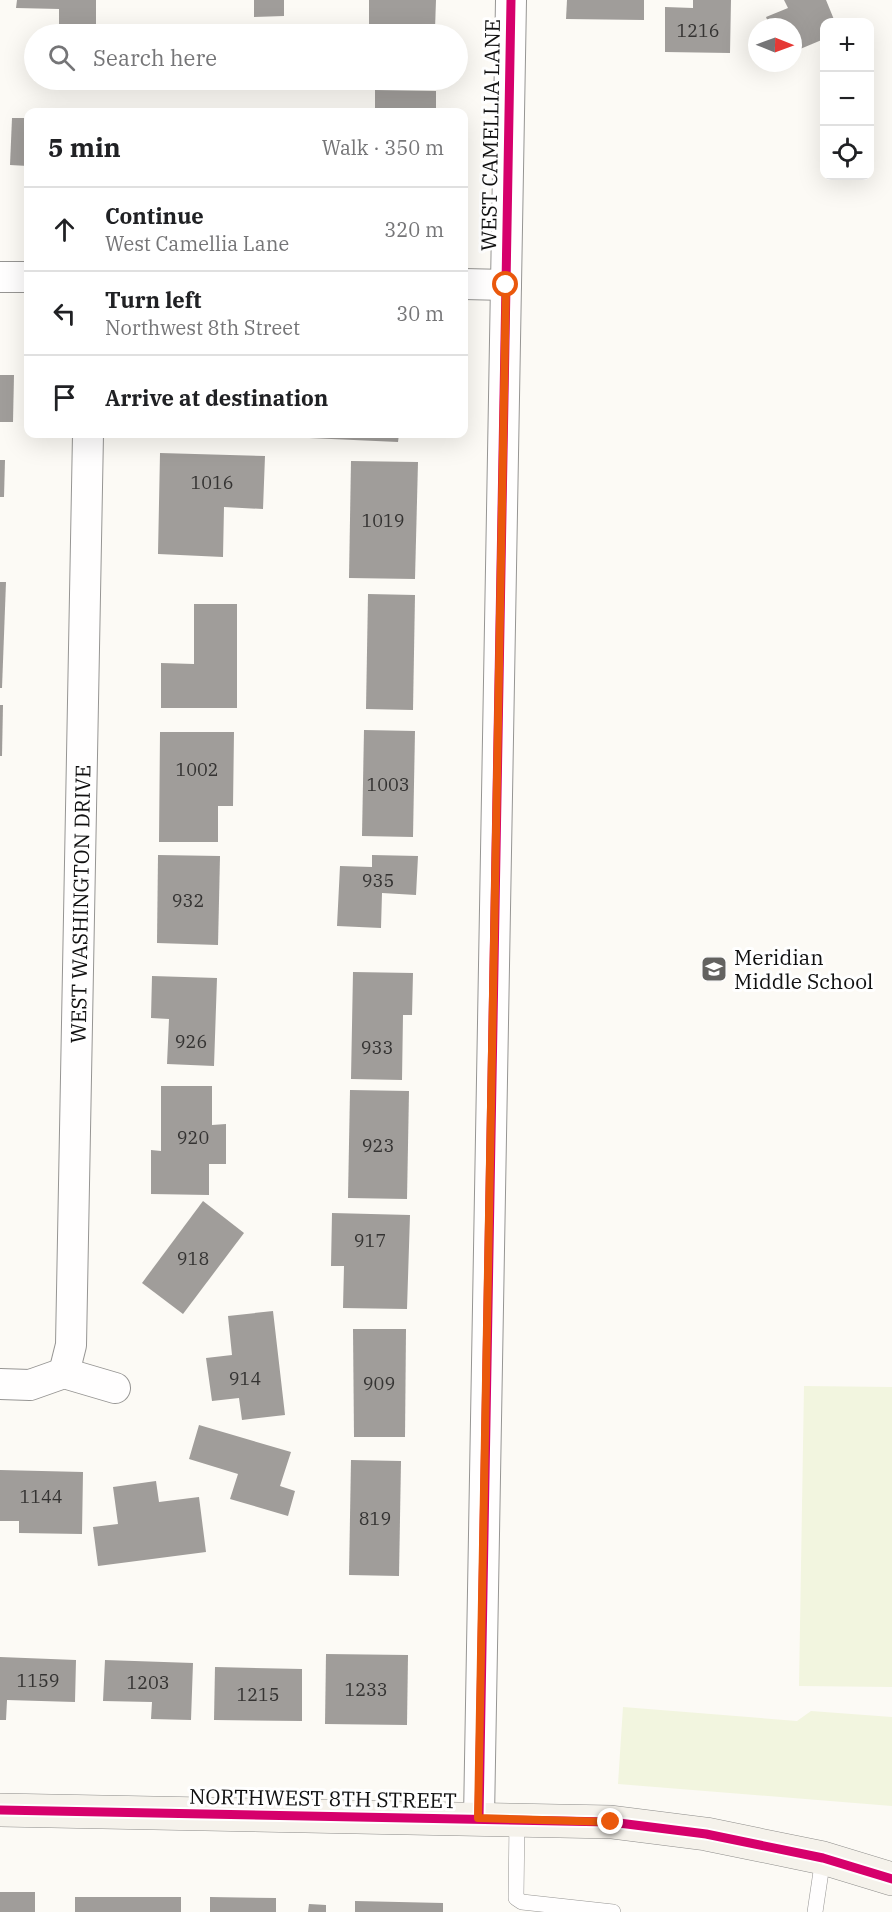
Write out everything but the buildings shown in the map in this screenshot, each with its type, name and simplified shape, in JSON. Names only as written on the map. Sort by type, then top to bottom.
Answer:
[{"type":"street","name":"WEST CAMELLIA LANE","points":[[478,1818],[511,0]]},
{"type":"street","points":[[0,277],[24,277]]},
{"type":"street","points":[[468,284],[506,285]]},
{"type":"street","name":"WEST WASHINGTON DRIVE","points":[[64,1373],[71,1345],[88,438]]},
{"type":"street","points":[[0,1384],[30,1385],[64,1373],[115,1388]]},
{"type":"street","name":"NORTHWEST 8TH STREET","points":[[0,1810],[478,1818],[622,1823],[706,1834],[823,1858],[892,1879]]},
{"type":"lane","points":[[517,1819],[516,1898],[522,1902],[613,1912]]},
{"type":"lane","points":[[815,1912],[823,1858]]},
{"type":"green space","points":[[804,1386],[892,1387],[892,1687],[799,1686]]},
{"type":"green space","points":[[623,1707],[797,1721],[811,1711],[892,1717],[892,1806],[618,1784]]},
{"type":"cycle path","points":[[479,1818],[511,0]]},
{"type":"cycle path","points":[[0,1810],[611,1822],[706,1834],[823,1858],[892,1879]]},
{"type":"place","name":"Meridian Middle School","points":[[714,969]]},
{"type":"route","points":[[506,285],[478,1818],[611,1822]]}]
